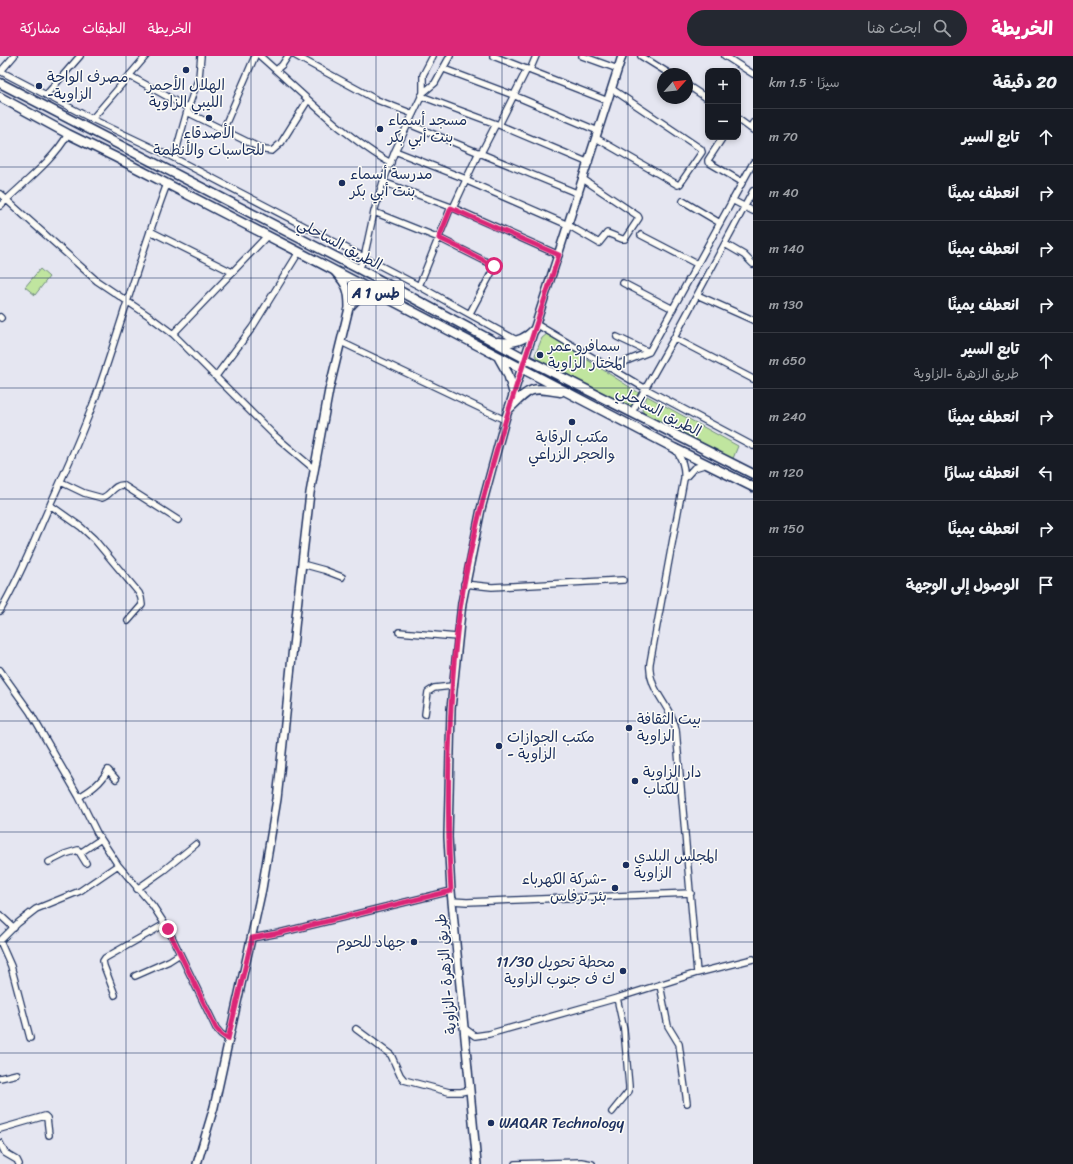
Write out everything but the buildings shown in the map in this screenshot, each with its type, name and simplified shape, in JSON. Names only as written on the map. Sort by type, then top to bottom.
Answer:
[{"type":"highway","name":"الطريق الساحلي","points":[[0,83],[359,269],[526,359],[753,474]]},
{"type":"highway","name":"الطريق الساحلي","points":[[0,97],[68,134],[115,156],[522,370],[753,487]]},
{"type":"highway","points":[[494,341],[506,343],[518,341],[527,336],[536,327]]},
{"type":"highway","points":[[497,356],[508,374],[514,394]]},
{"type":"highway","points":[[510,409],[524,394],[534,389],[539,388],[569,394]]},
{"type":"main road","name":"طريق الزهرة -الزاوية","points":[[477,1164],[451,891],[448,829],[452,686],[457,637],[464,584],[484,497],[505,420],[510,409],[622,56]]},
{"type":"main road","points":[[197,1164],[214,1107],[228,1039],[252,938],[260,901],[277,799],[307,515],[329,390],[349,308],[349,294],[347,288],[342,280],[333,271]]},
{"type":"main road","points":[[349,308],[362,294],[373,291]]},
{"type":"street","points":[[14,56],[0,71],[92,119],[174,158],[470,313],[518,341]]},
{"type":"street","points":[[46,95],[80,56]]},
{"type":"street","points":[[92,119],[146,56]]},
{"type":"street","points":[[174,158],[199,77],[201,56]]},
{"type":"street","points":[[223,130],[255,56]]},
{"type":"street","points":[[260,56],[308,100],[369,150],[391,163]]},
{"type":"street","points":[[276,70],[282,65],[288,56]]},
{"type":"street","points":[[296,56],[377,100],[413,114]]},
{"type":"street","points":[[422,95],[423,75],[433,56]]},
{"type":"street","points":[[359,269],[364,258],[374,212],[383,182],[395,151],[422,95],[435,83],[450,56]]},
{"type":"street","points":[[493,56],[608,101]]},
{"type":"street","points":[[419,286],[466,179],[536,56]]},
{"type":"street","points":[[582,56],[618,69]]},
{"type":"street","points":[[641,56],[660,68]]},
{"type":"street","points":[[725,56],[753,74]]},
{"type":"street","points":[[444,69],[513,95],[597,135],[678,185],[680,184],[702,152],[700,148],[612,89]]},
{"type":"street","points":[[130,76],[223,130],[258,148],[272,151],[282,143],[308,100]]},
{"type":"street","points":[[693,89],[705,97]]},
{"type":"street","points":[[422,95],[498,124],[589,163]]},
{"type":"street","points":[[741,121],[752,127]]},
{"type":"street","points":[[409,124],[579,194]]},
{"type":"street","points":[[0,206],[51,157],[68,134]]},
{"type":"street","points":[[720,140],[708,162],[742,182]]},
{"type":"street","points":[[395,151],[466,179],[568,225],[599,243],[607,233],[622,239],[625,238],[639,217],[583,179]]},
{"type":"street","points":[[609,368],[649,352],[753,163]]},
{"type":"street","points":[[383,182],[452,208],[559,255]]},
{"type":"street","points":[[0,611],[10,594],[61,482],[100,387],[150,231],[167,184]]},
{"type":"street","points":[[632,412],[674,338],[753,191]]},
{"type":"street","points":[[0,194],[97,281],[128,300],[173,334],[287,447],[314,469]]},
{"type":"street","points":[[732,200],[753,211]]},
{"type":"street","points":[[683,201],[720,222]]},
{"type":"street","points":[[374,212],[439,238],[494,266],[470,313]]},
{"type":"street","points":[[150,231],[232,272]]},
{"type":"street","points":[[642,235],[697,264]]},
{"type":"street","points":[[173,334],[267,236]]},
{"type":"street","points":[[724,244],[744,254],[753,264]]},
{"type":"street","points":[[216,376],[252,328],[299,252]]},
{"type":"street","points":[[623,283],[673,308]]},
{"type":"street","points":[[697,295],[753,320]]},
{"type":"street","points":[[536,327],[646,389],[753,446]]},
{"type":"street","points":[[617,337],[649,352]]},
{"type":"street","points":[[674,338],[753,379]]},
{"type":"street","points":[[341,342],[505,420]]},
{"type":"street","points":[[674,448],[682,459],[684,465],[684,479],[652,648],[649,673],[654,688],[671,715],[676,729],[697,974]]},
{"type":"street","points":[[684,479],[694,468],[707,464]]},
{"type":"street","points":[[61,482],[84,493],[102,498],[115,487],[123,485],[178,520]]},
{"type":"street","points":[[50,506],[81,527],[94,539],[139,593],[142,598],[142,605],[128,621]]},
{"type":"street","points":[[302,564],[342,577]]},
{"type":"street","points":[[464,584],[492,587],[623,580]]},
{"type":"street","points":[[399,632],[457,637]]},
{"type":"street","points":[[0,670],[30,712],[79,797],[101,839],[118,865],[153,906],[165,924],[216,1028],[228,1039]]},
{"type":"street","points":[[425,714],[428,692],[434,688],[452,686]]},
{"type":"street","points":[[79,797],[97,785],[108,770],[116,779]]},
{"type":"street","points":[[49,862],[65,854],[78,850],[86,863],[80,853],[101,839]]},
{"type":"street","points":[[137,889],[164,870],[196,844]]},
{"type":"street","points":[[30,1038],[12,966],[0,941],[36,909],[80,890],[118,865]]},
{"type":"street","points":[[252,938],[279,933],[451,891]]},
{"type":"street","points":[[452,901],[468,902],[691,893]]},
{"type":"street","points":[[0,915],[14,928]]},
{"type":"street","points":[[115,995],[104,966],[103,961],[105,958],[165,924]]},
{"type":"street","points":[[135,976],[169,961],[180,954]]},
{"type":"street","points":[[464,1028],[475,1036],[489,1034],[753,959]]},
{"type":"street","points":[[660,985],[668,1026],[679,1044],[687,1103]]},
{"type":"street","points":[[612,1112],[628,1091],[630,1086],[624,1030],[617,998]]},
{"type":"street","points":[[356,1029],[391,1056],[404,1080],[450,1092],[470,1090]]},
{"type":"street","points":[[0,1078],[17,1074]]},
{"type":"street","points":[[0,1129],[45,1116],[49,1135]]},
{"type":"street","points":[[0,1142],[5,1153],[17,1160],[19,1164]]},
{"type":"street","points":[[515,1164],[581,1162],[592,1164]]},
{"type":"green space","points":[[40,269],[49,277],[35,295],[25,287]]},
{"type":"green space","points":[[547,334],[639,393],[632,405],[626,408],[538,360],[535,355],[542,338]]},
{"type":"green space","points":[[647,396],[738,446],[732,461],[645,415],[642,410]]},
{"type":"place","name":"الهلال الأحمر الليبي الزاوية","points":[[186,70]]},
{"type":"place","name":"مصرف الواحة -الزاوية","points":[[39,86]]},
{"type":"place","name":"الأصدقاء للحاسبات والأنظمة","points":[[209,118]]},
{"type":"place","name":"مسجد أسماء بنت أبي بكر","points":[[380,129]]},
{"type":"place","name":"مدرسة أسماء بنت أبي بكر","points":[[342,183]]},
{"type":"place","name":"سمافرو عمر المختار الزاوية","points":[[540,355]]},
{"type":"place","name":"مكتب الرقابة والحجر الزراعي","points":[[572,422]]},
{"type":"place","name":"بيت الثقافة الزاوية","points":[[629,728]]},
{"type":"place","name":"مكتب الجوازات - الزاوية","points":[[499,746]]},
{"type":"place","name":"دار الزاوية للكتاب","points":[[635,781]]},
{"type":"place","name":"المجلس البلدي الزاوية","points":[[626,865]]},
{"type":"place","name":"شركة الكهرباء- بئر ترفاس","points":[[615,888]]},
{"type":"place","name":"جهاد للحوم","points":[[414,942]]},
{"type":"place","name":"محطة تحويل 11/30 ك ف جنوب الزاوية","points":[[623,971]]},
{"type":"place","name":"WAQAR Technology","points":[[491,1123]]},
{"type":"route","points":[[168,929],[216,1028],[228,1039],[252,938],[279,933],[451,891],[448,837],[448,784],[451,709],[457,637],[464,584],[484,497],[505,420],[510,409],[559,255],[451,208],[439,238],[494,266]]}]
